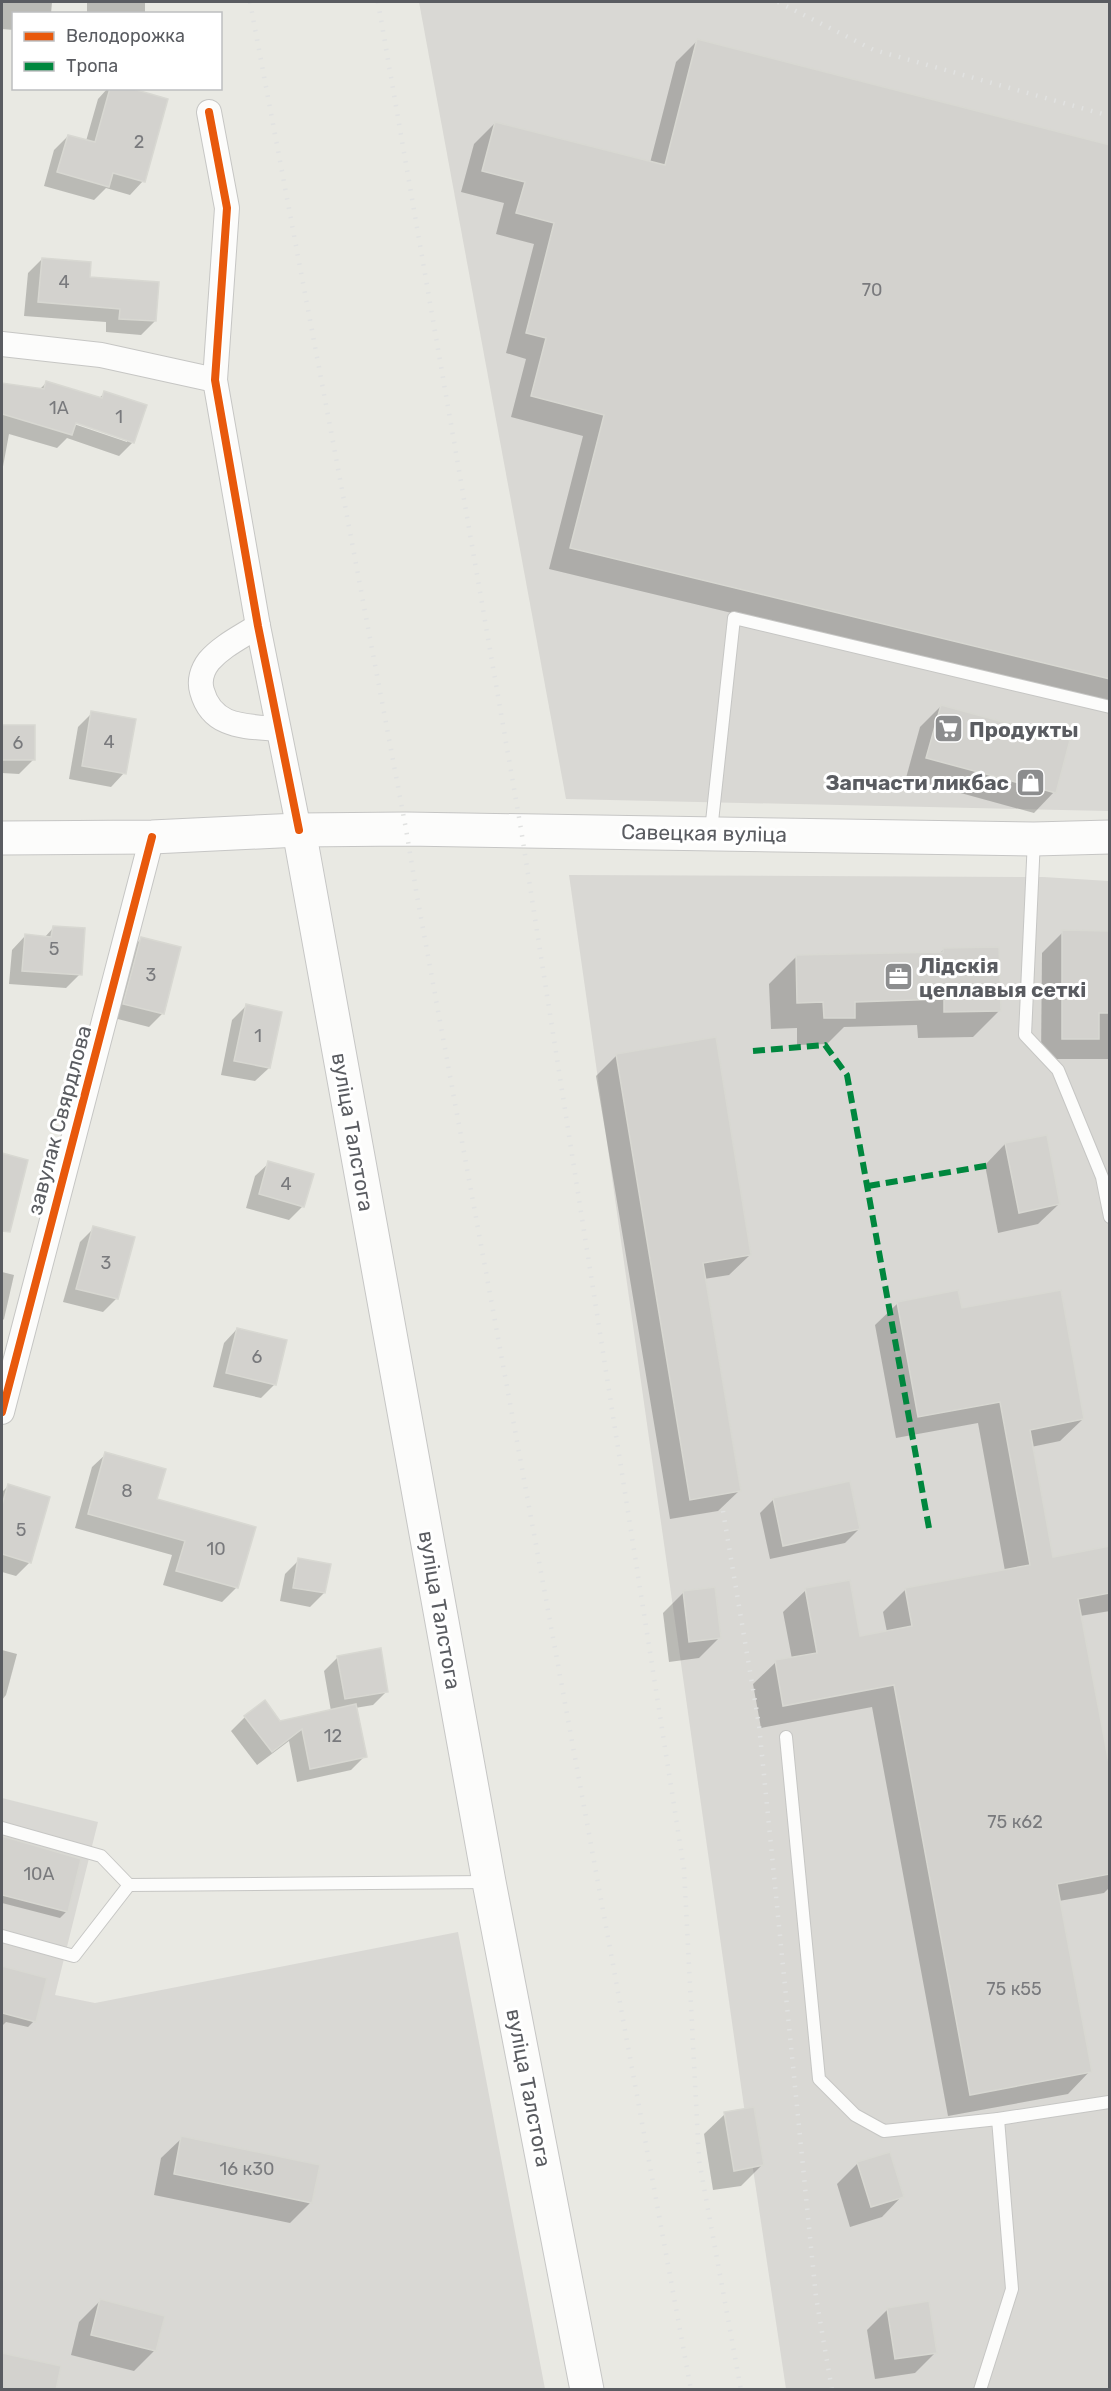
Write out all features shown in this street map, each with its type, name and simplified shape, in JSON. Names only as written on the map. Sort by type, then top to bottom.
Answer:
[{"type":"main road","name":"Савецкая вуліца","points":[[2,838],[152,837],[299,830],[521,830],[1034,838],[1110,837]]},
{"type":"main road","name":"вуліца Талстога","points":[[299,830],[489,1882],[587,2390]]},
{"type":"street","points":[[209,112],[227,208],[215,380],[277,729],[299,830]]},
{"type":"street","points":[[2,344],[100,355],[215,380]]},
{"type":"street","points":[[258,626],[223,648],[207,662],[199,682],[206,705],[219,719],[243,726],[277,729]]},
{"type":"street","name":"завулак Свярдлова","points":[[2,1412],[152,837]]},
{"type":"lane","points":[[711,832],[734,618],[1110,707]]},
{"type":"lane","points":[[1034,838],[1025,1035],[1058,1070],[1106,1177],[1110,1217]]},
{"type":"lane","points":[[786,1737],[819,2079],[855,2115],[884,2131],[998,2119],[1109,2102]]},
{"type":"lane","points":[[2,1828],[100,1856],[129,1885],[489,1882]]},
{"type":"lane","points":[[2,1936],[74,1956],[129,1885]]},
{"type":"lane","points":[[980,2390],[1012,2289],[998,2119]]},
{"type":"shaded area","points":[[419,2],[1109,2],[1109,811],[566,799]]},
{"type":"shaded area","points":[[569,875],[1043,877],[1109,881],[1109,2389],[786,2389]]},
{"type":"shaded area","points":[[2,1798],[98,1822],[55,1995],[95,2003],[458,1932],[545,2389],[2,2390]]},
{"type":"building","points":[[697,39],[1110,145],[1110,679],[570,548],[604,415],[531,396],[546,338],[526,333],[554,223],[516,213],[525,182],[482,171],[495,122],[665,165]]},
{"type":"building","points":[[109,90],[137,90],[168,99],[145,182],[113,173],[109,187],[57,172],[68,135],[95,142]]},
{"type":"building","points":[[42,258],[91,262],[90,277],[159,282],[156,321],[119,319],[120,309],[38,302]]},
{"type":"building","points":[[46,381],[102,398],[104,391],[147,405],[134,443],[76,423],[72,435],[2,414],[2,383],[44,389]]},
{"type":"building","points":[[941,705],[1070,740],[1056,793],[926,758]]},
{"type":"building","points":[[91,711],[136,719],[126,774],[82,766]]},
{"type":"building","points":[[2,725],[35,725],[35,760],[2,760]]},
{"type":"building","points":[[53,926],[85,928],[82,975],[22,971],[25,934],[51,937]]},
{"type":"building","points":[[1062,930],[1109,931],[1110,1013],[1099,1013],[1099,1039],[1062,1039]]},
{"type":"building","points":[[141,937],[181,947],[164,1014],[123,1004]]},
{"type":"building","name":"Лідскія цеплавыя сеткі","points":[[999,947],[1001,1011],[944,1012],[944,999],[855,1002],[855,1018],[824,1018],[823,1002],[797,1003],[796,955],[943,952],[943,948]]},
{"type":"building","points":[[246,1004],[282,1012],[270,1068],[234,1061]]},
{"type":"building","points":[[716,1037],[751,1255],[703,1263],[741,1491],[690,1500],[616,1054]]},
{"type":"building","points":[[1047,1135],[1060,1204],[1019,1213],[1005,1143]]},
{"type":"building","points":[[2,1153],[28,1160],[10,1232],[2,1231]]},
{"type":"building","points":[[268,1161],[314,1174],[304,1207],[259,1194]]},
{"type":"building","points":[[93,1226],[135,1237],[118,1299],[76,1289]]},
{"type":"building","points":[[958,1290],[962,1308],[1061,1290],[1084,1419],[1030,1430],[1053,1557],[1110,1546],[1110,1593],[1078,1599],[1110,1769],[1110,1874],[1057,1884],[1092,2072],[970,2095],[894,1685],[783,1706],[775,1660],[817,1653],[805,1588],[850,1580],[860,1636],[912,1626],[905,1588],[1030,1565],[1000,1402],[918,1417],[897,1302]]},
{"type":"building","points":[[237,1328],[287,1340],[276,1385],[226,1373]]},
{"type":"building","points":[[105,1452],[166,1469],[157,1499],[256,1527],[238,1588],[176,1571],[185,1541],[88,1514]]},
{"type":"building","points":[[850,1481],[860,1529],[783,1546],[773,1498]]},
{"type":"building","points":[[8,1484],[50,1497],[31,1563],[2,1554],[2,1505]]},
{"type":"building","points":[[298,1558],[331,1564],[325,1593],[293,1588]]},
{"type":"building","points":[[715,1587],[721,1638],[689,1642],[683,1591]]},
{"type":"building","points":[[381,1648],[388,1692],[345,1699],[337,1656]]},
{"type":"building","points":[[265,1700],[280,1721],[356,1704],[367,1757],[310,1769],[302,1729],[272,1752],[244,1716]]},
{"type":"building","points":[[2,1836],[81,1859],[68,1912],[2,1895]]},
{"type":"building","points":[[2,1966],[47,1978],[36,2022],[2,2013]]},
{"type":"building","points":[[754,2107],[764,2165],[734,2171],[724,2112]]},
{"type":"building","points":[[181,2136],[320,2165],[312,2203],[174,2174]]},
{"type":"building","points":[[890,2152],[904,2197],[871,2207],[857,2162]]},
{"type":"building","points":[[100,2299],[165,2316],[156,2351],[91,2335]]},
{"type":"building","points":[[929,2301],[937,2353],[895,2359],[887,2308]]},
{"type":"building","points":[[2,2353],[61,2366],[56,2390],[2,2390]]},
{"type":"railway","points":[[250,2],[406,829],[691,2390]]},
{"type":"railway","points":[[378,2],[521,829],[684,1869],[699,2160],[741,2390]]},
{"type":"railway","points":[[778,2],[874,50],[1110,116]]},
{"type":"railway","points":[[723,1511],[759,1725],[816,2297],[832,2390]]},
{"type":"marked path","points":[[753,1051],[825,1045],[847,1075],[929,1528]]},
{"type":"marked path","points":[[868,1186],[991,1165]]},
{"type":"cycle path","points":[[209,112],[227,208],[215,380],[258,626],[299,830]]},
{"type":"cycle path","points":[[2,1412],[152,837]]},
{"type":"place","name":"Продукты","points":[[948,729]]},
{"type":"place","name":"Запчасти ликбас","points":[[1030,782]]},
{"type":"place","name":"Лідскія цеплавыя сеткі","points":[[898,977]]}]
